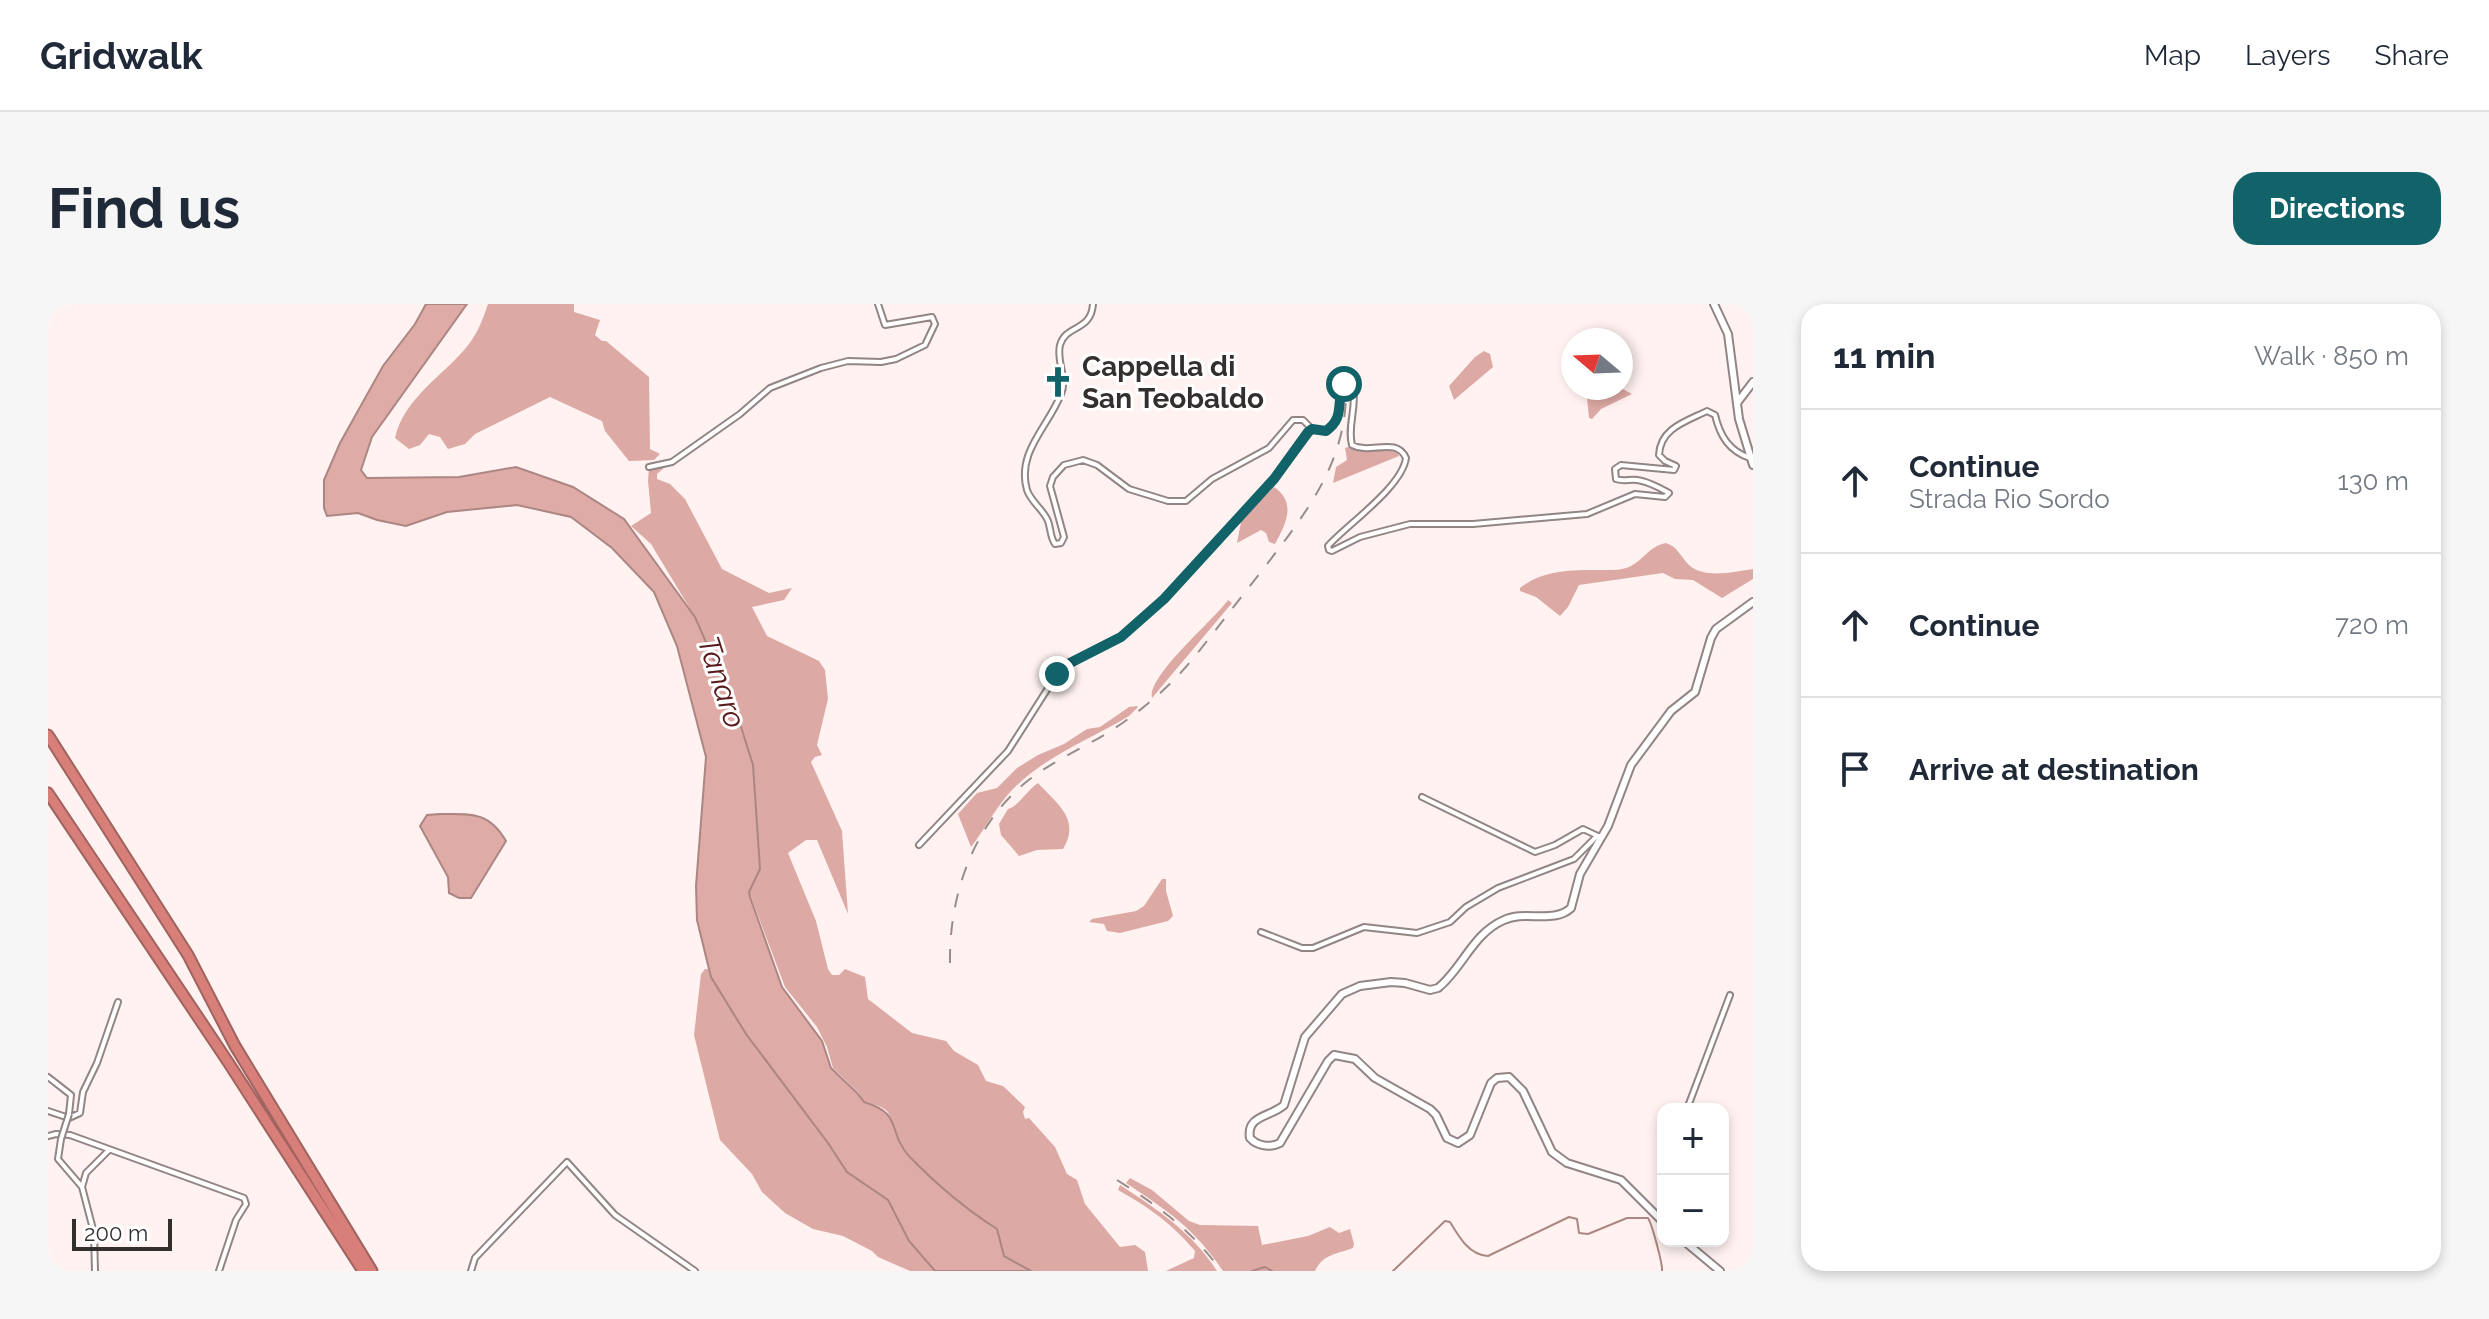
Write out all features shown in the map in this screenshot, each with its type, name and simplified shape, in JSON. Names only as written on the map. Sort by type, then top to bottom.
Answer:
[{"type":"highway","points":[[48,735],[188,955],[242,1059],[372,1271]]},
{"type":"highway","points":[[48,793],[363,1271]]},
{"type":"highway","points":[[48,802],[357,1271]]},
{"type":"main road","points":[[1714,304],[1728,334],[1741,432],[1752,462]]},
{"type":"main road","points":[[1737,403],[1751,387]]},
{"type":"main road","points":[[1657,1216],[1621,1180],[1567,1163],[1552,1152],[1523,1091],[1509,1077],[1497,1078],[1491,1083],[1470,1135],[1458,1143],[1447,1138],[1430,1109],[1375,1078],[1359,1061],[1342,1054],[1334,1055],[1328,1061],[1284,1140],[1276,1145],[1262,1145],[1253,1141],[1248,1134],[1249,1126],[1254,1120],[1284,1105],[1305,1037],[1342,994],[1360,986],[1391,982],[1430,990],[1438,988],[1479,937],[1503,920],[1566,913],[1574,900],[1583,867],[1601,836],[1638,755],[1671,711],[1695,692],[1713,634],[1720,625],[1753,602]]},
{"type":"main road","points":[[1692,1247],[1720,1271]]},
{"type":"street","points":[[649,467],[672,462],[740,414],[770,388],[848,361],[896,359],[925,345],[935,324],[932,317],[885,325],[878,304]]},
{"type":"street","points":[[1093,304],[1092,313],[1085,324],[1065,336],[1060,345],[1062,392],[1031,446],[1026,466],[1028,491],[1048,521],[1055,544],[1061,543],[1064,537],[1050,486],[1058,469],[1069,462],[1091,461],[1129,489],[1180,502],[1195,496],[1212,479],[1269,448],[1293,420],[1303,420],[1312,429],[1326,431],[1339,414],[1341,388],[1349,384],[1356,402],[1350,430],[1352,445],[1362,449],[1395,446],[1402,450],[1406,458],[1403,470],[1392,484],[1328,546],[1332,551],[1360,537],[1410,524],[1473,524],[1587,514],[1635,494],[1668,496],[1667,492],[1643,482],[1616,479],[1615,469],[1621,465],[1674,470],[1676,466],[1659,455],[1661,442],[1678,424],[1707,411],[1715,415],[1719,430],[1731,448],[1752,462]]},
{"type":"street","points":[[919,845],[1008,751],[1057,674],[1070,663],[1121,637],[1146,616],[1274,479],[1312,429]]},
{"type":"street","points":[[1261,932],[1302,948],[1313,948],[1364,927],[1417,933],[1450,922],[1474,902],[1498,888],[1574,859],[1601,836],[1583,829],[1535,852],[1422,797]]},
{"type":"street","points":[[1689,1103],[1730,995]]},
{"type":"street","points":[[48,1111],[69,1118],[81,1110],[84,1090],[118,1002]]},
{"type":"street","points":[[49,1080],[71,1095],[58,1159],[82,1187],[94,1233],[95,1271]]},
{"type":"street","points":[[48,1136],[70,1135],[244,1198],[246,1204],[236,1220],[219,1271]]},
{"type":"street","points":[[82,1187],[86,1173],[109,1150]]},
{"type":"street","points":[[471,1271],[475,1258],[567,1162],[615,1215],[695,1271]]},
{"type":"shaded area","points":[[488,304],[574,304],[574,312],[600,320],[595,335],[649,377],[650,449],[660,454],[654,460],[629,461],[605,431],[602,421],[550,397],[475,434],[465,444],[448,449],[440,437],[429,434],[420,445],[409,449],[395,438],[400,423],[416,398],[472,339]]},
{"type":"shaded area","points":[[1484,351],[1490,354],[1493,367],[1454,400],[1449,386]]},
{"type":"shaded area","points":[[1587,400],[1620,400],[1601,409],[1592,419],[1589,418]]},
{"type":"shaded area","points":[[1345,448],[1366,452],[1397,451],[1399,456],[1333,483],[1336,467],[1347,460]]},
{"type":"shaded area","points":[[649,467],[665,467],[657,474],[657,479],[670,484],[685,499],[722,569],[769,593],[792,588],[784,600],[752,607],[767,636],[819,661],[825,670],[828,699],[817,745],[822,755],[811,762],[842,831],[848,914],[817,840],[806,840],[788,853],[816,921],[828,969],[832,975],[839,975],[845,969],[865,977],[868,999],[912,1033],[946,1041],[954,1051],[978,1065],[986,1081],[1003,1086],[1025,1107],[1025,1119],[1029,1118],[1055,1147],[1067,1174],[1077,1180],[1085,1204],[1120,1247],[1135,1245],[1145,1252],[1148,1271],[1031,1271],[1004,1256],[997,1229],[930,1178],[900,1143],[889,1114],[863,1101],[833,1068],[817,1027],[785,987],[749,892],[760,869],[753,765],[736,711],[695,617],[651,544],[631,526],[651,513]]},
{"type":"shaded area","points":[[1274,487],[1281,493],[1287,507],[1286,521],[1275,544],[1269,542],[1266,533],[1261,530],[1237,543],[1242,517]]},
{"type":"shaded area","points":[[1666,543],[1695,569],[1720,573],[1753,569],[1753,579],[1722,598],[1693,580],[1675,579],[1663,573],[1579,585],[1560,616],[1536,597],[1520,591],[1529,582],[1557,572],[1625,568]]},
{"type":"shaded area","points":[[1228,600],[1232,603],[1152,698],[1153,688],[1170,663]]},
{"type":"shaded area","points":[[1137,706],[1129,716],[1028,775],[1003,800],[971,847],[958,814],[977,793],[997,788],[1017,768],[1038,755],[1064,744],[1087,729],[1100,727],[1129,707]]},
{"type":"shaded area","points":[[1038,783],[1059,805],[1068,820],[1068,838],[1063,849],[1037,850],[1019,856],[1001,835],[999,824],[1008,809]]},
{"type":"shaded area","points":[[1162,879],[1166,879],[1173,916],[1168,921],[1120,933],[1107,931],[1104,924],[1089,922],[1136,911],[1144,906]]},
{"type":"shaded area","points":[[708,969],[746,1034],[847,1172],[888,1200],[909,1241],[934,1271],[910,1271],[878,1257],[843,1236],[813,1229],[785,1213],[762,1192],[752,1174],[720,1140],[694,1035],[701,974]]},
{"type":"shaded area","points":[[1130,1178],[1152,1190],[1189,1221],[1200,1225],[1258,1226],[1262,1245],[1308,1236],[1330,1227],[1339,1233],[1350,1229],[1353,1248],[1326,1258],[1315,1271],[1223,1271],[1179,1221],[1126,1183]]},
{"type":"shaded area","points":[[1120,1185],[1186,1233],[1217,1271],[1166,1271],[1194,1258],[1195,1251],[1160,1217],[1118,1190]]},
{"type":"water","name":"Tanaro","points":[[426,304],[467,304],[372,437],[361,470],[367,478],[459,477],[516,467],[573,487],[624,519],[695,617],[736,711],[753,765],[760,869],[749,892],[782,987],[822,1041],[831,1068],[864,1102],[885,1112],[902,1147],[919,1166],[962,1204],[997,1229],[1004,1256],[1031,1271],[935,1271],[909,1241],[888,1200],[847,1172],[746,1034],[711,977],[697,920],[696,886],[706,757],[677,646],[654,592],[612,548],[571,517],[517,505],[447,512],[406,526],[358,513],[327,516],[324,480],[340,443],[383,366]]},
{"type":"water","points":[[427,815],[486,819],[506,841],[471,898],[459,898],[449,893],[448,877],[420,826]]},
{"type":"waterway","points":[[1393,1271],[1445,1221],[1450,1222],[1470,1249],[1488,1256],[1569,1217],[1577,1219],[1579,1233],[1588,1234],[1627,1218],[1648,1218],[1662,1271]]},
{"type":"waterway","points":[[1252,1271],[1265,1267],[1272,1271]]},
{"type":"railway","points":[[950,963],[954,911],[960,886],[980,838],[994,816],[1010,796],[1030,779],[1109,732],[1145,706],[1196,655],[1280,548],[1321,485],[1340,440],[1346,389]]},
{"type":"railway","points":[[1117,1180],[1174,1220],[1221,1271]]},
{"type":"place","name":"Cappella di San Teobaldo","points":[[1058,382]]},
{"type":"route","points":[[1057,674],[1070,663],[1121,637],[1164,599],[1274,479],[1308,432],[1312,429],[1326,431],[1333,425],[1339,414],[1344,384]]}]
